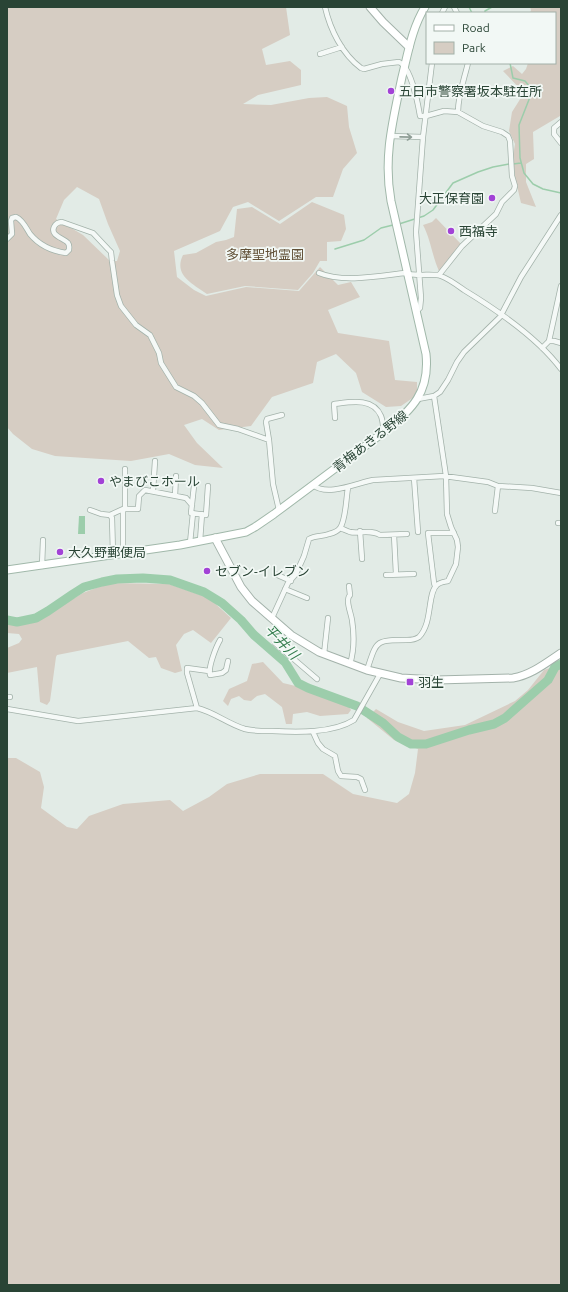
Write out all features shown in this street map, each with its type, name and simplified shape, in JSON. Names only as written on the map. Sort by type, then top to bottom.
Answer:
[{"type":"main road","points":[[370,7],[409,47]]},
{"type":"main road","name":"青梅あきる野線","points":[[7,570],[190,543],[249,531],[384,432],[406,413],[418,399],[425,382],[427,366],[425,348],[396,223],[388,177],[388,152],[409,47],[425,7]]},
{"type":"main road","points":[[214,538],[246,593],[259,608],[298,640],[324,654],[367,670],[380,674],[418,680],[513,678],[535,670],[561,653]]},
{"type":"street","points":[[325,7],[329,24],[342,47],[362,69],[400,62],[405,66],[415,92],[420,116],[444,112],[458,112],[483,126],[502,132],[508,136],[510,141],[512,176],[515,186],[514,190],[502,202],[496,214],[462,246],[439,275]]},
{"type":"street","points":[[320,54],[342,47]]},
{"type":"street","points":[[417,312],[420,308],[420,304],[416,232],[423,137],[432,64]]},
{"type":"street","points":[[458,112],[459,93],[468,64]]},
{"type":"street","points":[[561,122],[554,128],[554,134],[561,143]]},
{"type":"street","points":[[390,136],[423,137]]},
{"type":"street","points":[[418,399],[434,396],[440,392],[464,352],[502,314],[521,277],[561,215]]},
{"type":"street","points":[[7,239],[12,234],[12,218],[16,217],[20,218],[30,234],[39,243],[60,252],[66,253],[69,250],[69,246],[68,243],[57,236],[54,232],[53,228],[59,222],[93,233],[110,252],[117,295],[121,306],[136,325],[150,335],[159,353],[163,367],[176,387],[194,396],[202,403],[219,425],[238,429],[269,440]]},
{"type":"street","points":[[318,273],[328,277],[340,278],[405,273],[419,276],[439,275],[502,314],[550,355],[561,369]]},
{"type":"street","points":[[542,348],[549,341],[561,286]]},
{"type":"street","points":[[549,341],[561,343]]},
{"type":"street","points":[[434,396],[446,476],[447,514],[457,540],[458,547],[458,558],[455,569],[448,581],[440,582],[435,586]]},
{"type":"street","points":[[336,418],[334,404],[357,401],[362,402],[372,406],[379,412],[382,418],[384,432]]},
{"type":"street","points":[[279,510],[272,484],[269,440],[266,422],[267,419],[282,415]]},
{"type":"street","points":[[153,491],[155,461]]},
{"type":"street","points":[[123,553],[125,469]]},
{"type":"street","points":[[175,496],[176,476]]},
{"type":"street","points":[[313,485],[317,489],[324,490],[348,488],[373,480],[446,476],[488,482],[498,486],[532,488],[561,494]]},
{"type":"street","points":[[414,478],[418,532]]},
{"type":"street","points":[[190,543],[194,486]]},
{"type":"street","points":[[193,513],[206,515],[208,486]]},
{"type":"street","points":[[495,511],[498,486]]},
{"type":"street","points":[[272,618],[285,589],[296,574],[309,539],[314,536],[331,534],[340,528],[344,517],[348,488]]},
{"type":"street","points":[[90,510],[101,514],[110,515],[124,509],[138,509],[140,496],[145,490],[186,498],[192,505]]},
{"type":"street","points":[[200,541],[202,514]]},
{"type":"street","points":[[110,515],[112,518],[114,554]]},
{"type":"street","points":[[340,528],[350,532],[360,531],[377,533],[380,535],[407,534]]},
{"type":"street","points":[[360,531],[362,559]]},
{"type":"street","points":[[367,670],[376,646],[381,642],[385,640],[411,640],[420,636],[427,622],[435,586],[428,533],[454,532]]},
{"type":"street","points":[[394,535],[396,574]]},
{"type":"street","points":[[42,566],[43,540]]},
{"type":"street","points":[[275,574],[291,581]]},
{"type":"street","points":[[386,575],[414,574]]},
{"type":"street","points":[[350,586],[348,602],[352,619],[353,633],[352,658],[350,664]]},
{"type":"street","points":[[285,589],[307,598]]},
{"type":"street","points":[[324,654],[328,618]]},
{"type":"street","points":[[209,671],[215,648],[220,640]]},
{"type":"street","points":[[275,643],[317,679]]},
{"type":"street","points":[[197,708],[187,673],[187,668],[209,671],[210,675],[222,674],[226,670],[228,661]]},
{"type":"street","points":[[7,709],[78,721],[197,708],[237,726],[250,730],[313,732],[350,723],[354,720],[380,674]]},
{"type":"street","points":[[313,732],[318,743],[323,749],[335,756],[338,771],[341,776],[357,777],[361,780],[365,790]]},
{"type":"green space","points":[[7,7],[286,7],[290,35],[262,49],[266,65],[290,61],[301,70],[301,85],[258,95],[243,104],[271,105],[309,98],[327,97],[347,106],[349,127],[357,153],[343,169],[333,197],[316,197],[279,221],[248,202],[233,207],[220,231],[174,251],[177,277],[194,290],[206,296],[246,287],[299,291],[320,267],[338,285],[351,282],[360,297],[328,310],[338,333],[389,341],[395,380],[417,382],[417,395],[401,406],[386,407],[362,392],[356,373],[336,354],[317,362],[313,383],[272,397],[251,426],[219,430],[202,419],[184,425],[197,443],[223,468],[195,465],[169,454],[131,461],[55,456],[32,449],[13,434],[7,427]],"holes":[[[77,187],[99,199],[120,251],[117,261],[110,261],[83,235],[56,219],[64,200]]]},
{"type":"green space","points":[[530,7],[561,7],[560,116],[533,132],[534,159],[526,164],[526,182],[536,207],[521,203],[515,177],[513,156],[515,144],[509,131],[512,112],[524,93],[503,71],[513,66],[522,74],[528,64],[556,64],[556,12],[530,12]]},
{"type":"green space","name":"多摩聖地霊園","points":[[312,202],[344,215],[346,229],[341,241],[327,242],[327,261],[320,261],[313,273],[298,290],[245,286],[207,294],[191,283],[183,273],[181,262],[183,255],[196,253],[216,242],[234,237],[237,209],[252,207],[280,224]]},
{"type":"green space","points":[[436,218],[461,244],[439,271],[423,225],[432,222]]},
{"type":"green space","points":[[109,583],[169,584],[209,598],[231,618],[211,643],[193,630],[184,634],[176,645],[182,671],[175,673],[161,668],[156,657],[149,658],[128,641],[57,655],[50,701],[47,705],[40,702],[37,667],[7,673],[7,648],[19,643],[22,639],[19,634],[7,633],[7,622],[13,624],[43,616],[83,593]]},
{"type":"green space","points":[[263,662],[283,683],[304,688],[349,707],[351,710],[348,714],[320,716],[307,712],[293,714],[292,724],[286,724],[282,707],[265,694],[257,696],[251,701],[244,700],[239,696],[231,699],[228,706],[223,701],[229,689],[247,681],[252,664]]},
{"type":"green space","points":[[561,664],[561,1285],[7,1285],[7,758],[16,758],[40,772],[44,787],[41,808],[67,827],[77,829],[89,816],[123,804],[170,800],[183,811],[209,797],[227,784],[260,774],[323,774],[353,794],[397,803],[409,794],[415,773],[418,749],[394,740],[367,718],[376,709],[398,722],[424,731],[465,725],[515,701],[528,690],[544,670]]},
{"type":"shaded area","points":[[79,516],[85,516],[85,534],[78,534]]},
{"type":"waterway","points":[[469,7],[472,12]]},
{"type":"waterway","points":[[485,12],[492,7]]},
{"type":"waterway","points":[[510,64],[513,78],[525,81],[531,88],[530,97],[519,125],[520,158],[524,173],[533,184],[543,189],[561,193]]},
{"type":"waterway","points":[[513,164],[521,163]]},
{"type":"waterway","points":[[399,224],[424,216],[433,210],[453,183],[478,172],[509,164]]},
{"type":"waterway","points":[[335,249],[364,240],[381,228],[393,225]]},
{"type":"waterway","name":"平井川","points":[[7,620],[17,622],[36,618],[84,587],[102,582],[117,579],[143,578],[170,580],[204,592],[222,603],[241,620],[254,635],[285,662],[298,683],[357,706],[383,723],[398,737],[411,744],[426,744],[469,730],[494,724],[505,718],[548,680],[555,667],[561,664]]},
{"type":"place","name":"五日市警察署坂本駐在所","points":[[391,91]]},
{"type":"place","name":"大正保育園","points":[[492,198]]},
{"type":"place","name":"西福寺","points":[[451,231]]},
{"type":"place","name":"やまびこホール","points":[[101,481]]},
{"type":"place","name":"大久野郵便局","points":[[60,552]]},
{"type":"place","name":"セブン-イレブン","points":[[207,571]]},
{"type":"place","name":"羽生","points":[[410,682]]}]
